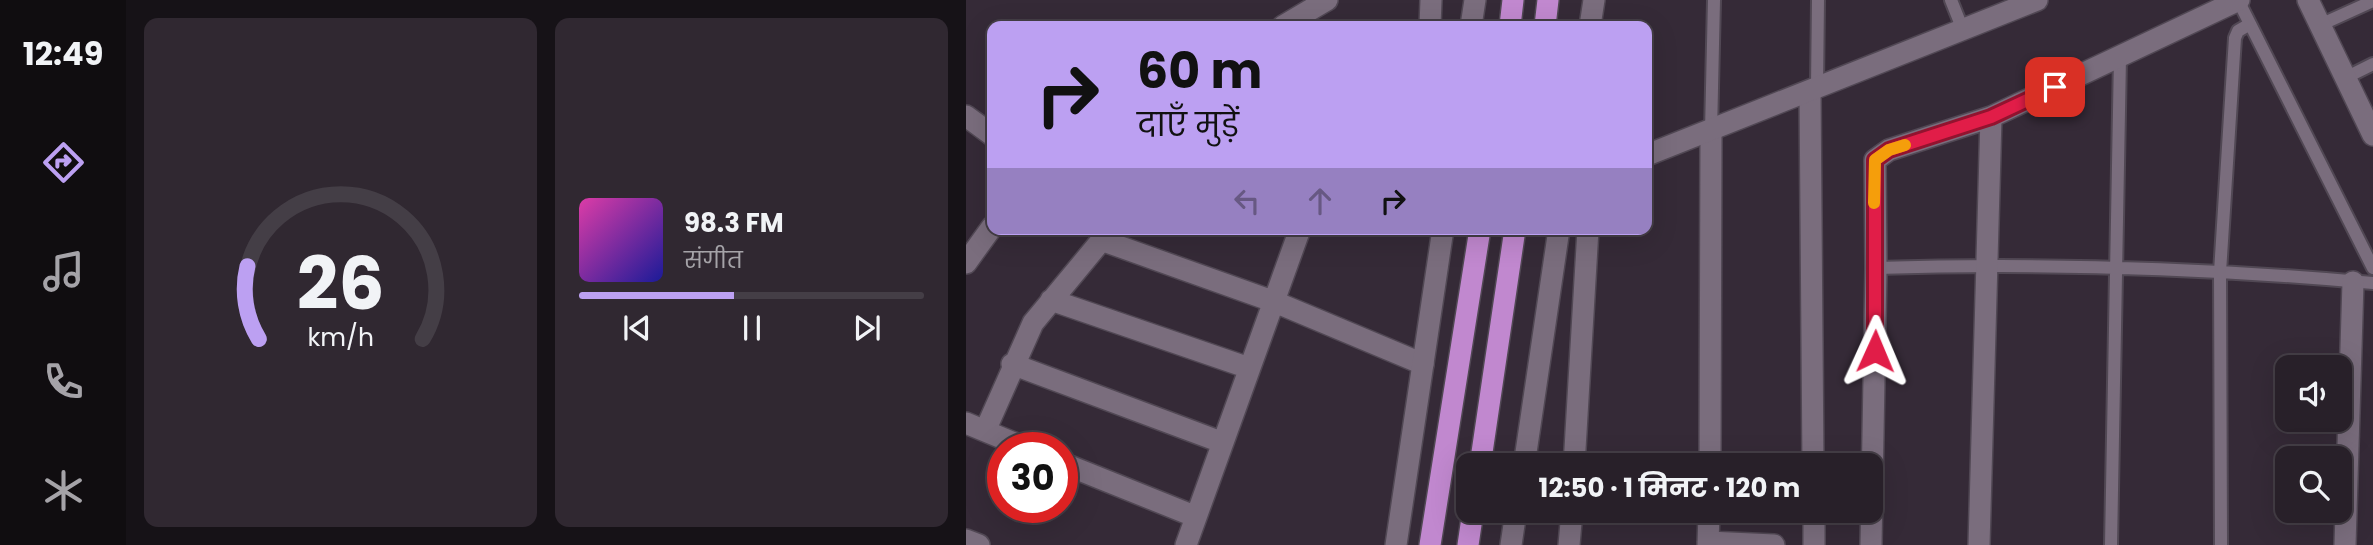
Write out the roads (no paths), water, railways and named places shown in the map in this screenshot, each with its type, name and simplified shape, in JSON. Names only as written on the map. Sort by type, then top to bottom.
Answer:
[{"type":"highway","points":[[1511,21],[1513,0]]},
{"type":"highway","points":[[1546,21],[1548,0]]},
{"type":"highway","points":[[1430,545],[1479,235]]},
{"type":"highway","points":[[1482,453],[1514,235]]},
{"type":"highway","points":[[1468,545],[1471,523]]},
{"type":"street","points":[[1291,21],[1327,0]]},
{"type":"street","points":[[1430,21],[1431,0]]},
{"type":"street","points":[[1472,21],[1475,0]]},
{"type":"street","points":[[1591,21],[1594,0]]},
{"type":"street","points":[[1652,153],[1711,132],[2037,0]]},
{"type":"street","points":[[1871,545],[1877,268],[1875,160],[1889,150],[1991,117],[2239,0]]},
{"type":"street","points":[[2308,0],[2373,135]]},
{"type":"street","points":[[1813,453],[1814,89]]},
{"type":"street","points":[[966,117],[987,132]]},
{"type":"street","points":[[1979,545],[1989,265],[1991,117]]},
{"type":"street","points":[[1710,453],[1711,132]]},
{"type":"street","points":[[966,263],[987,234]]},
{"type":"street","points":[[975,427],[1033,323],[1106,235],[1423,364]]},
{"type":"street","points":[[1186,545],[1194,516],[1275,302],[1295,235]]},
{"type":"street","points":[[1396,545],[1443,235]]},
{"type":"street","points":[[1526,453],[1558,235]]},
{"type":"street","points":[[1575,453],[1588,235]]},
{"type":"street","points":[[2345,545],[2363,283]]},
{"type":"street","points":[[1051,300],[1249,368]]},
{"type":"street","points":[[1012,364],[1222,442]]},
{"type":"street","points":[[1078,469],[1194,516]]},
{"type":"street","points":[[1511,545],[1515,523]]},
{"type":"street","points":[[1569,545],[1571,523]]},
{"type":"street","points":[[1709,523],[1708,543],[1774,545]]},
{"type":"street","points":[[1814,523],[1814,545]]},
{"type":"street","points":[[966,540],[979,545]]},
{"type":"lane","points":[[1711,132],[1714,0]]},
{"type":"lane","points":[[1814,89],[1818,0]]},
{"type":"lane","points":[[1951,0],[1963,30]]},
{"type":"lane","points":[[2239,0],[2373,268]]},
{"type":"lane","points":[[2320,25],[2373,1]]},
{"type":"lane","points":[[2221,545],[2220,272],[2235,38],[2238,31],[2250,24]]},
{"type":"lane","points":[[2111,545],[2120,57]]},
{"type":"lane","points":[[2345,78],[2373,64]]},
{"type":"lane","points":[[1877,268],[1989,265],[2220,272],[2363,283]]}]
